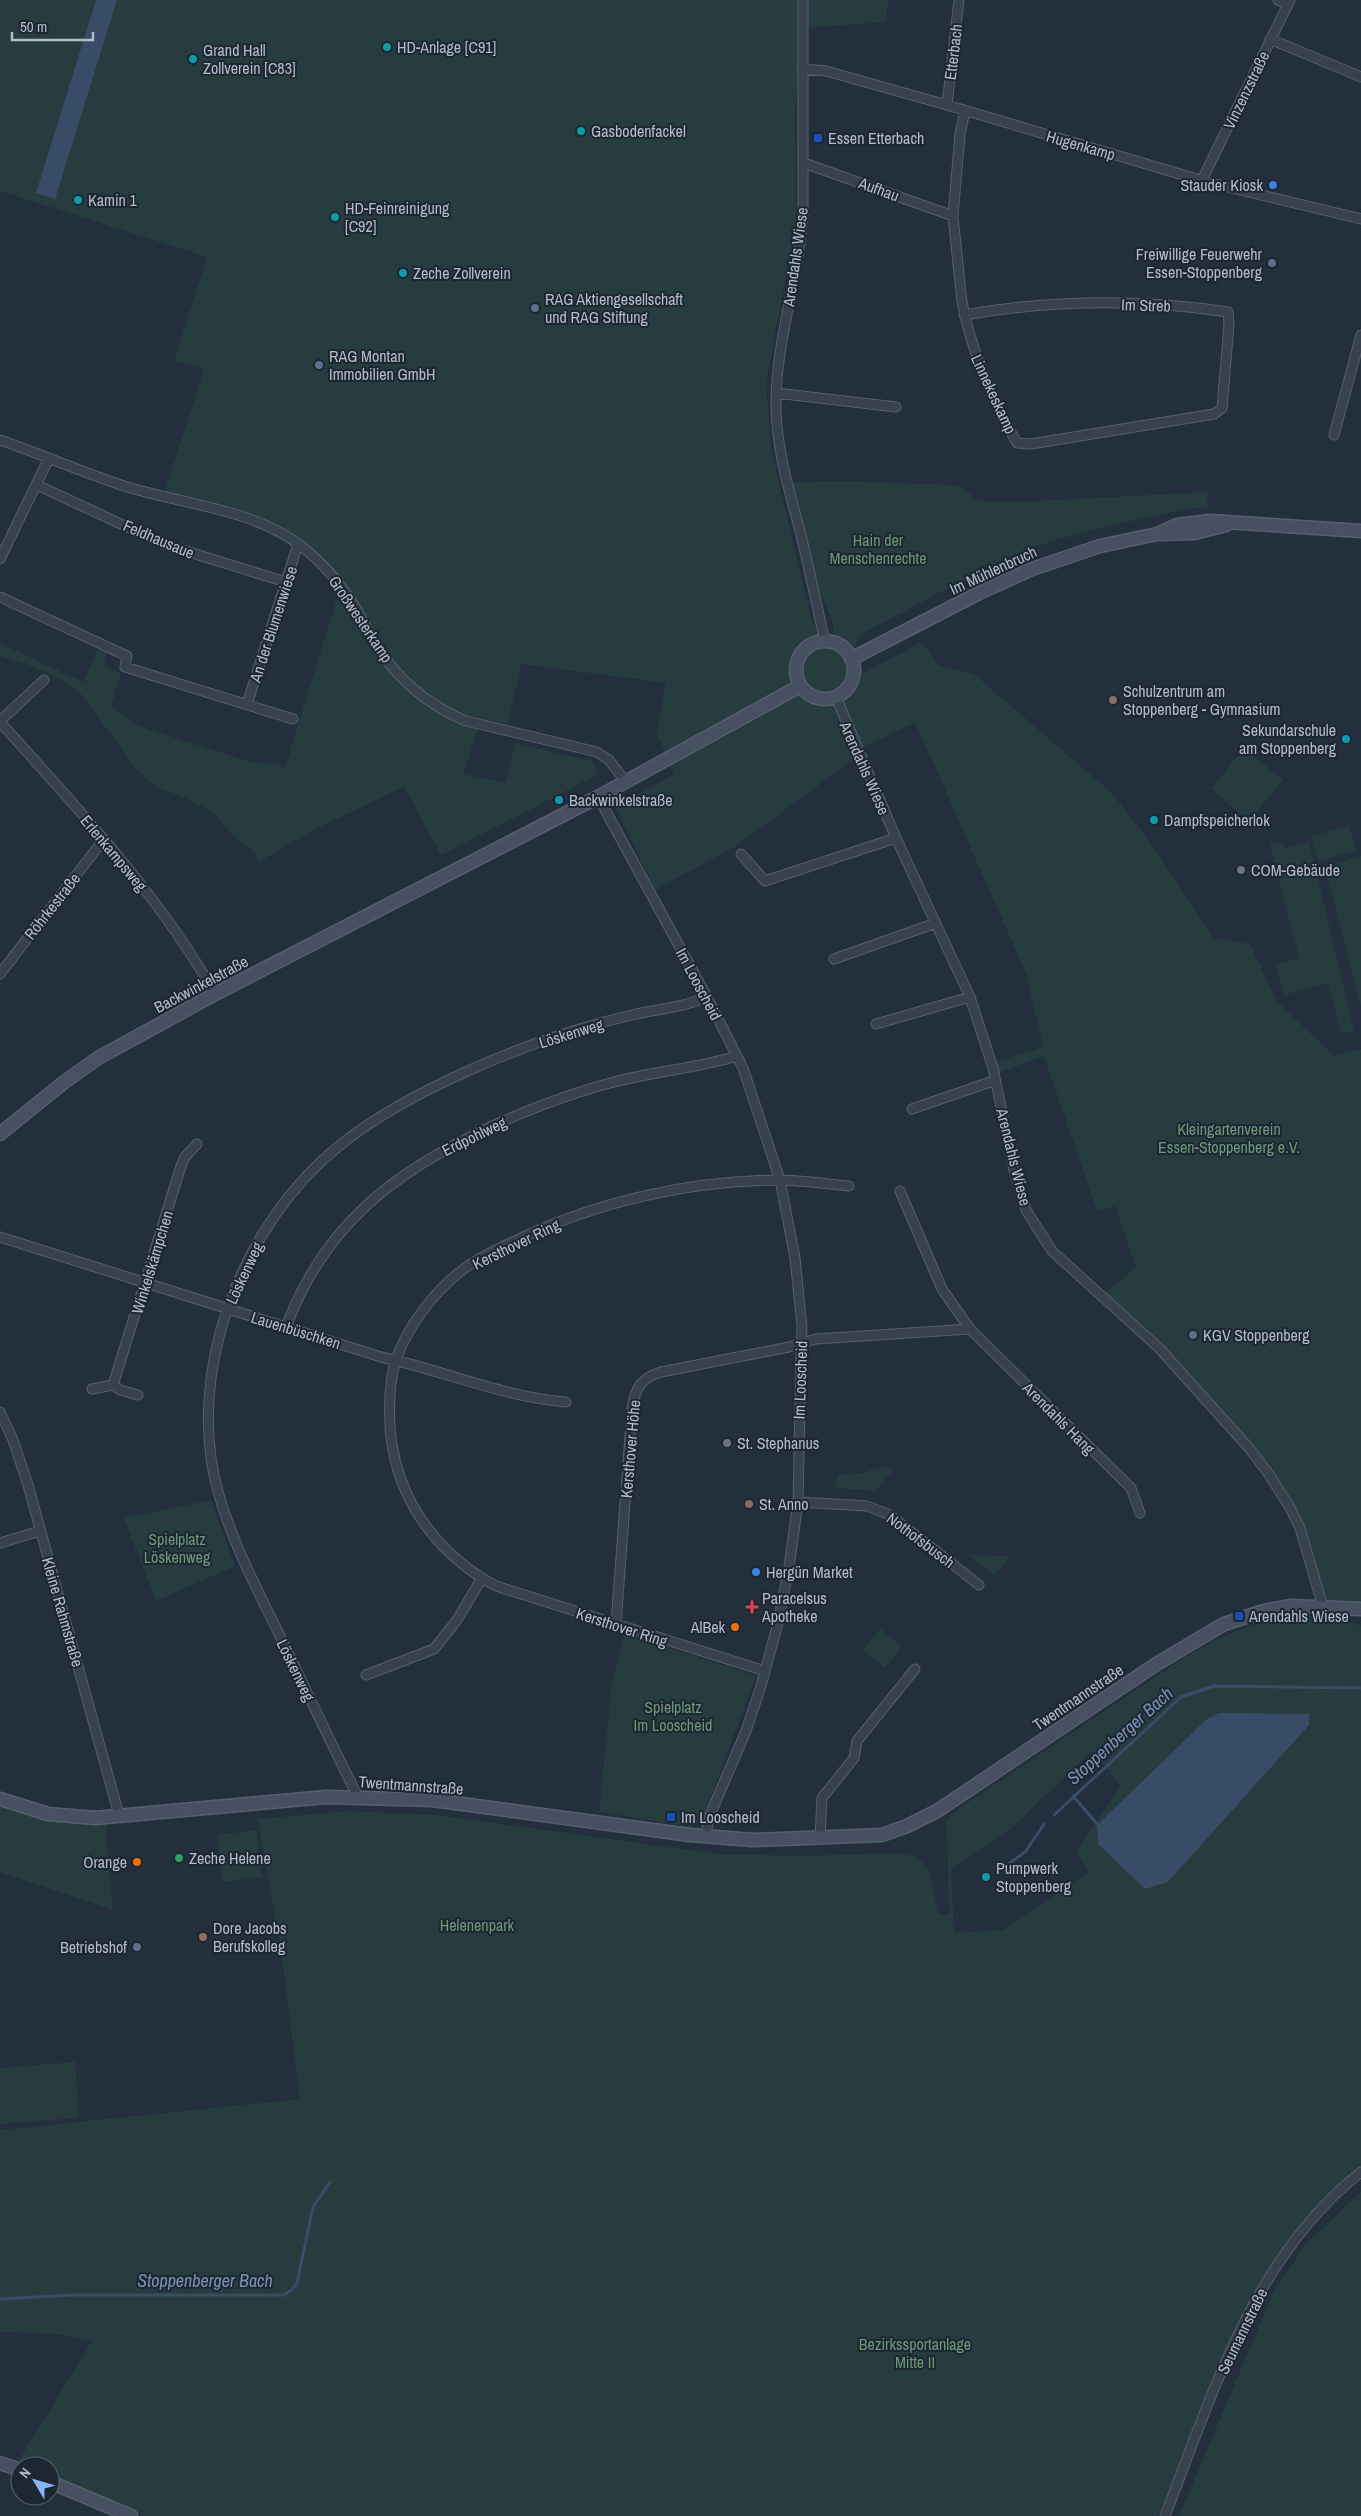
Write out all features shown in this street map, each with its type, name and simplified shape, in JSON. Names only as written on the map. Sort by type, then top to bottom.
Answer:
[{"type":"main road","name":"Im Mühlenbruch","points":[[852,659],[979,593],[1032,569],[1100,546],[1157,534],[1194,533],[1230,524],[1361,531]]},
{"type":"main road","points":[[825,642],[842,647],[852,659],[852,679],[846,690],[836,697],[825,699],[816,697],[800,686],[796,671],[801,655],[814,644],[825,642]]},
{"type":"main road","name":"Backwinkelstraße","points":[[0,1134],[62,1083],[98,1058],[215,994],[598,797],[800,686]]},
{"type":"main road","name":"Twentmannstraße","points":[[0,1799],[62,1816],[95,1818],[274,1800],[358,1797],[433,1800],[706,1837],[753,1840],[882,1835],[921,1820],[1200,1636],[1232,1620],[1290,1606],[1361,1609]]},
{"type":"main road","points":[[60,2486],[131,2516]]},
{"type":"street","name":"Arendahls Wiese","points":[[803,0],[804,163],[802,233],[780,349],[776,394],[777,423],[782,462],[811,573],[825,642]]},
{"type":"street","name":"Etterbach","points":[[947,105],[959,0]]},
{"type":"street","points":[[1278,0],[1289,2]]},
{"type":"street","name":"Vinzenzstraße","points":[[1202,180],[1289,2]]},
{"type":"street","points":[[1270,39],[1361,77]]},
{"type":"street","name":"Hugenkamp","points":[[802,69],[826,71],[1202,180],[1361,220]]},
{"type":"street","name":"Linnekeskamp","points":[[965,111],[960,134],[953,216],[964,315],[983,378],[1000,414],[1017,443],[1020,445],[1204,416],[1219,411]]},
{"type":"street","name":"Aufhau","points":[[804,163],[953,216]]},
{"type":"street","name":"Im Streb","points":[[964,315],[993,310],[1099,304],[1180,306],[1228,312],[1229,325],[1224,392],[1222,408],[1219,411]]},
{"type":"street","points":[[1334,435],[1361,335]]},
{"type":"street","points":[[776,394],[896,407]]},
{"type":"street","name":"Großwesterkamp","points":[[0,440],[121,485],[250,519],[277,530],[298,544],[338,582],[387,661],[420,696],[466,721],[597,752],[610,760],[625,781]]},
{"type":"street","points":[[0,560],[49,458]]},
{"type":"street","name":"Feldhausaue","points":[[37,485],[166,545],[286,582]]},
{"type":"street","name":"An der Blumenwiese","points":[[247,704],[298,544]]},
{"type":"street","name":"An der Blumenwiese","points":[[0,597],[127,656],[125,667],[293,719]]},
{"type":"street","name":"Erlenkampsweg","points":[[44,680],[0,722],[104,839],[162,911],[215,994]]},
{"type":"street","name":"Arendahls Wiese","points":[[836,697],[896,838],[970,997],[996,1080],[1019,1189],[1026,1210],[1038,1232],[1052,1250],[1159,1348],[1249,1448],[1277,1486],[1300,1528],[1323,1607]]},
{"type":"street","name":"Im Looscheid","points":[[598,797],[737,1056],[761,1118],[780,1180],[795,1258],[802,1343],[798,1502],[784,1594],[765,1671],[746,1731],[710,1816],[706,1837]]},
{"type":"street","points":[[742,854],[765,881],[896,838]]},
{"type":"street","name":"Röhrkestraße","points":[[0,974],[104,839]]},
{"type":"street","points":[[834,959],[936,923]]},
{"type":"street","name":"Löskenweg","points":[[358,1797],[242,1559],[219,1495],[211,1451],[210,1403],[217,1348],[227,1308],[252,1252],[283,1203],[317,1165],[363,1128],[416,1096],[504,1056],[578,1030],[637,1014],[690,1004],[707,997]]},
{"type":"street","points":[[876,1024],[970,997]]},
{"type":"street","name":"Erdpohlweg","points":[[286,1327],[313,1270],[346,1225],[387,1186],[426,1160],[504,1121],[560,1098],[640,1075],[737,1056]]},
{"type":"street","points":[[912,1109],[996,1080]]},
{"type":"street","name":"Winkelskämpchen","points":[[114,1385],[181,1166],[185,1157],[197,1144]]},
{"type":"street","points":[[780,1180],[850,1186]]},
{"type":"street","name":"Kersthover Ring","points":[[765,1671],[523,1596],[482,1578],[447,1552],[432,1536],[405,1493],[395,1465],[390,1435],[390,1407],[396,1360],[416,1323],[443,1287],[461,1271],[509,1244],[552,1224],[631,1199],[688,1188],[780,1180]]},
{"type":"street","name":"Arendahls Hang","points":[[900,1191],[942,1289],[970,1329],[1131,1488],[1140,1514]]},
{"type":"street","name":"Lauenbüschken","points":[[0,1236],[396,1360],[513,1394],[566,1402]]},
{"type":"street","points":[[802,1343],[816,1339],[970,1329]]},
{"type":"street","name":"Kersthover Höhe","points":[[616,1624],[632,1409],[636,1388],[644,1379],[661,1372],[802,1343]]},
{"type":"street","points":[[92,1389],[114,1385],[120,1390],[138,1395]]},
{"type":"street","name":"Kleine Rahmstraße","points":[[0,1412],[13,1440],[119,1815]]},
{"type":"street","name":"Nothofsbusch","points":[[798,1502],[867,1506],[890,1515],[979,1585]]},
{"type":"street","points":[[0,1543],[40,1532]]},
{"type":"street","points":[[366,1675],[434,1649],[457,1620],[482,1578]]},
{"type":"street","points":[[820,1838],[822,1798],[854,1758],[857,1741],[915,1669]]},
{"type":"street","name":"Seumannstraße","points":[[1165,2516],[1227,2359],[1263,2286],[1308,2223],[1347,2183],[1361,2172]]},
{"type":"green space","name":"Kleingartenverein Essen-Stoppenberg e.V.","points":[[0,0],[800,0],[801,68],[795,110],[796,222],[766,382],[771,448],[812,622],[825,641],[843,649],[864,673],[921,642],[939,665],[974,674],[1111,792],[1151,843],[1214,938],[1250,944],[1277,1001],[1334,1056],[1361,1049],[1361,1604],[1325,1603],[1302,1527],[1270,1471],[1103,1295],[1136,1267],[1115,1206],[1097,1211],[1044,1056],[995,1074],[992,1063],[1043,1047],[1026,973],[915,722],[858,750],[859,755],[736,846],[655,890],[615,806],[674,775],[657,733],[666,683],[521,664],[508,724],[481,719],[463,774],[506,783],[515,743],[591,761],[597,769],[595,776],[441,855],[404,787],[317,828],[258,862],[254,852],[232,834],[212,812],[184,797],[158,788],[137,770],[82,695],[43,671],[0,656],[0,643],[83,682],[98,649],[107,653],[103,667],[121,673],[111,706],[136,725],[250,762],[276,764],[285,768],[342,582],[279,529],[164,494],[204,369],[174,361],[207,257],[0,191]]},
{"type":"green space","points":[[804,0],[888,0],[886,22],[803,28]]},
{"type":"green space","name":"Hain der Menschenrechte","points":[[837,481],[958,485],[979,501],[1036,501],[1207,492],[1208,507],[1186,509],[1095,529],[1029,548],[972,575],[858,636],[855,647],[844,645],[833,633],[833,622],[812,573],[790,483]]},
{"type":"green space","points":[[1244,748],[1283,780],[1249,821],[1211,789]]},
{"type":"green space","points":[[1349,826],[1356,851],[1318,861],[1311,836]]},
{"type":"green space","points":[[1282,842],[1285,848],[1309,842],[1354,1031],[1341,1033],[1328,983],[1284,995],[1276,964],[1299,958],[1270,844]]},
{"type":"green space","points":[[1361,856],[1361,1007],[1325,867]]},
{"type":"green space","points":[[885,1466],[893,1470],[875,1491],[836,1488],[837,1475],[862,1473]]},
{"type":"green space","name":"Spielplatz Löskenweg","points":[[211,1500],[235,1566],[156,1601],[124,1518]]},
{"type":"green space","points":[[970,1555],[1010,1556],[994,1576]]},
{"type":"green space","points":[[1327,1615],[1361,1626],[1361,2171],[1334,2192],[1261,2286],[1162,2516],[144,2516],[60,2480],[60,2456],[21,2456],[92,2341],[58,2334],[0,2332],[0,2130],[300,2099],[282,1956],[258,1819],[347,1811],[437,1815],[718,1854],[802,1856],[897,1853],[914,1856],[928,1867],[939,1915],[949,1914],[947,1823],[951,1815],[1185,1657],[1237,1631],[1253,1625],[1287,1618]],"holes":[[[1309,1714],[1309,1725],[1168,1882]],[[1092,1751],[1121,1786],[1076,1852],[1090,1872],[1003,1930],[954,1933],[951,1868],[1007,1832]]]},
{"type":"green space","points":[[880,1629],[902,1646],[885,1668],[863,1651]]},
{"type":"green space","name":"Spielplatz Im Looscheid","points":[[624,1633],[756,1676],[702,1820],[691,1827],[599,1812],[612,1684]]},
{"type":"green space","points":[[0,1800],[107,1818],[107,1846],[113,1910],[0,1872]]},
{"type":"green space","points":[[256,1830],[262,1877],[223,1882],[217,1835]]},
{"type":"green space","points":[[75,2062],[79,2118],[0,2124],[0,2068]]},
{"type":"green space","points":[[1361,2192],[1361,2516],[1179,2516],[1274,2291],[1306,2244]]},
{"type":"water","points":[[96,0],[117,0],[55,199],[36,193]]},
{"type":"water","points":[[1219,1713],[1309,1714],[1309,1725],[1168,1882],[1145,1889],[1098,1844],[1097,1825],[1207,1719]]},
{"type":"waterway","name":"Stoppenberger Bach","points":[[1054,1815],[1181,1697],[1214,1686],[1361,1688]]},
{"type":"waterway","points":[[1073,1796],[1099,1826]]},
{"type":"waterway","name":"Stoppenberger Bach","points":[[1006,1866],[1026,1851],[1044,1824]]},
{"type":"waterway","name":"Stoppenberger Bach","points":[[0,2299],[71,2295],[284,2295],[293,2289],[297,2283],[313,2207],[330,2182]]},
{"type":"place","name":"HD-Anlage [C91]","points":[[387,47]]},
{"type":"place","name":"Grand Hall Zollverein [C83]","points":[[193,59]]},
{"type":"place","name":"Gasbodenfackel","points":[[581,131]]},
{"type":"place","name":"Essen Etterbach","points":[[818,138]]},
{"type":"place","name":"Stauder Kiosk","points":[[1273,185]]},
{"type":"place","name":"Kamin 1","points":[[78,200]]},
{"type":"place","name":"HD-Feinreinigung [C92]","points":[[335,217]]},
{"type":"place","name":"Freiwillige Feuerwehr Essen-Stoppenberg","points":[[1272,263]]},
{"type":"place","name":"Zeche Zollverein","points":[[403,273]]},
{"type":"place","name":"RAG Aktiengesellschaft und RAG Stiftung","points":[[535,308]]},
{"type":"place","name":"RAG Montan Immobilien GmbH","points":[[319,365]]},
{"type":"place","name":"Schulzentrum am Stoppenberg - Gymnasium","points":[[1113,700]]},
{"type":"place","name":"Sekundarschule am Stoppenberg","points":[[1346,739]]},
{"type":"place","name":"Backwinkelstraße","points":[[559,800]]},
{"type":"place","name":"Dampfspeicherlok","points":[[1154,820]]},
{"type":"place","name":"COM-Gebäude","points":[[1241,870]]},
{"type":"place","name":"KGV Stoppenberg","points":[[1193,1335]]},
{"type":"place","name":"St. Stephanus","points":[[727,1443]]},
{"type":"place","name":"St. Anno","points":[[749,1504]]},
{"type":"place","name":"Hergün Market","points":[[756,1572]]},
{"type":"place","name":"Paracelsus Apotheke","points":[[752,1607]]},
{"type":"place","name":"Arendahls Wiese","points":[[1239,1616]]},
{"type":"place","name":"AlBek","points":[[735,1627]]},
{"type":"place","name":"Im Looscheid","points":[[671,1817]]},
{"type":"place","name":"Zeche Helene","points":[[179,1858]]},
{"type":"place","name":"Orange","points":[[137,1862]]},
{"type":"place","name":"Pumpwerk Stoppenberg","points":[[986,1877]]},
{"type":"place","name":"Dore Jacobs Berufskolleg","points":[[203,1937]]},
{"type":"place","name":"Betriebshof","points":[[137,1947]]},
{"type":"park label","name":"Helenenpark","points":[[477,1925]]},
{"type":"park label","name":"Bezirkssportanlage Mitte II","points":[[915,2353]]}]
